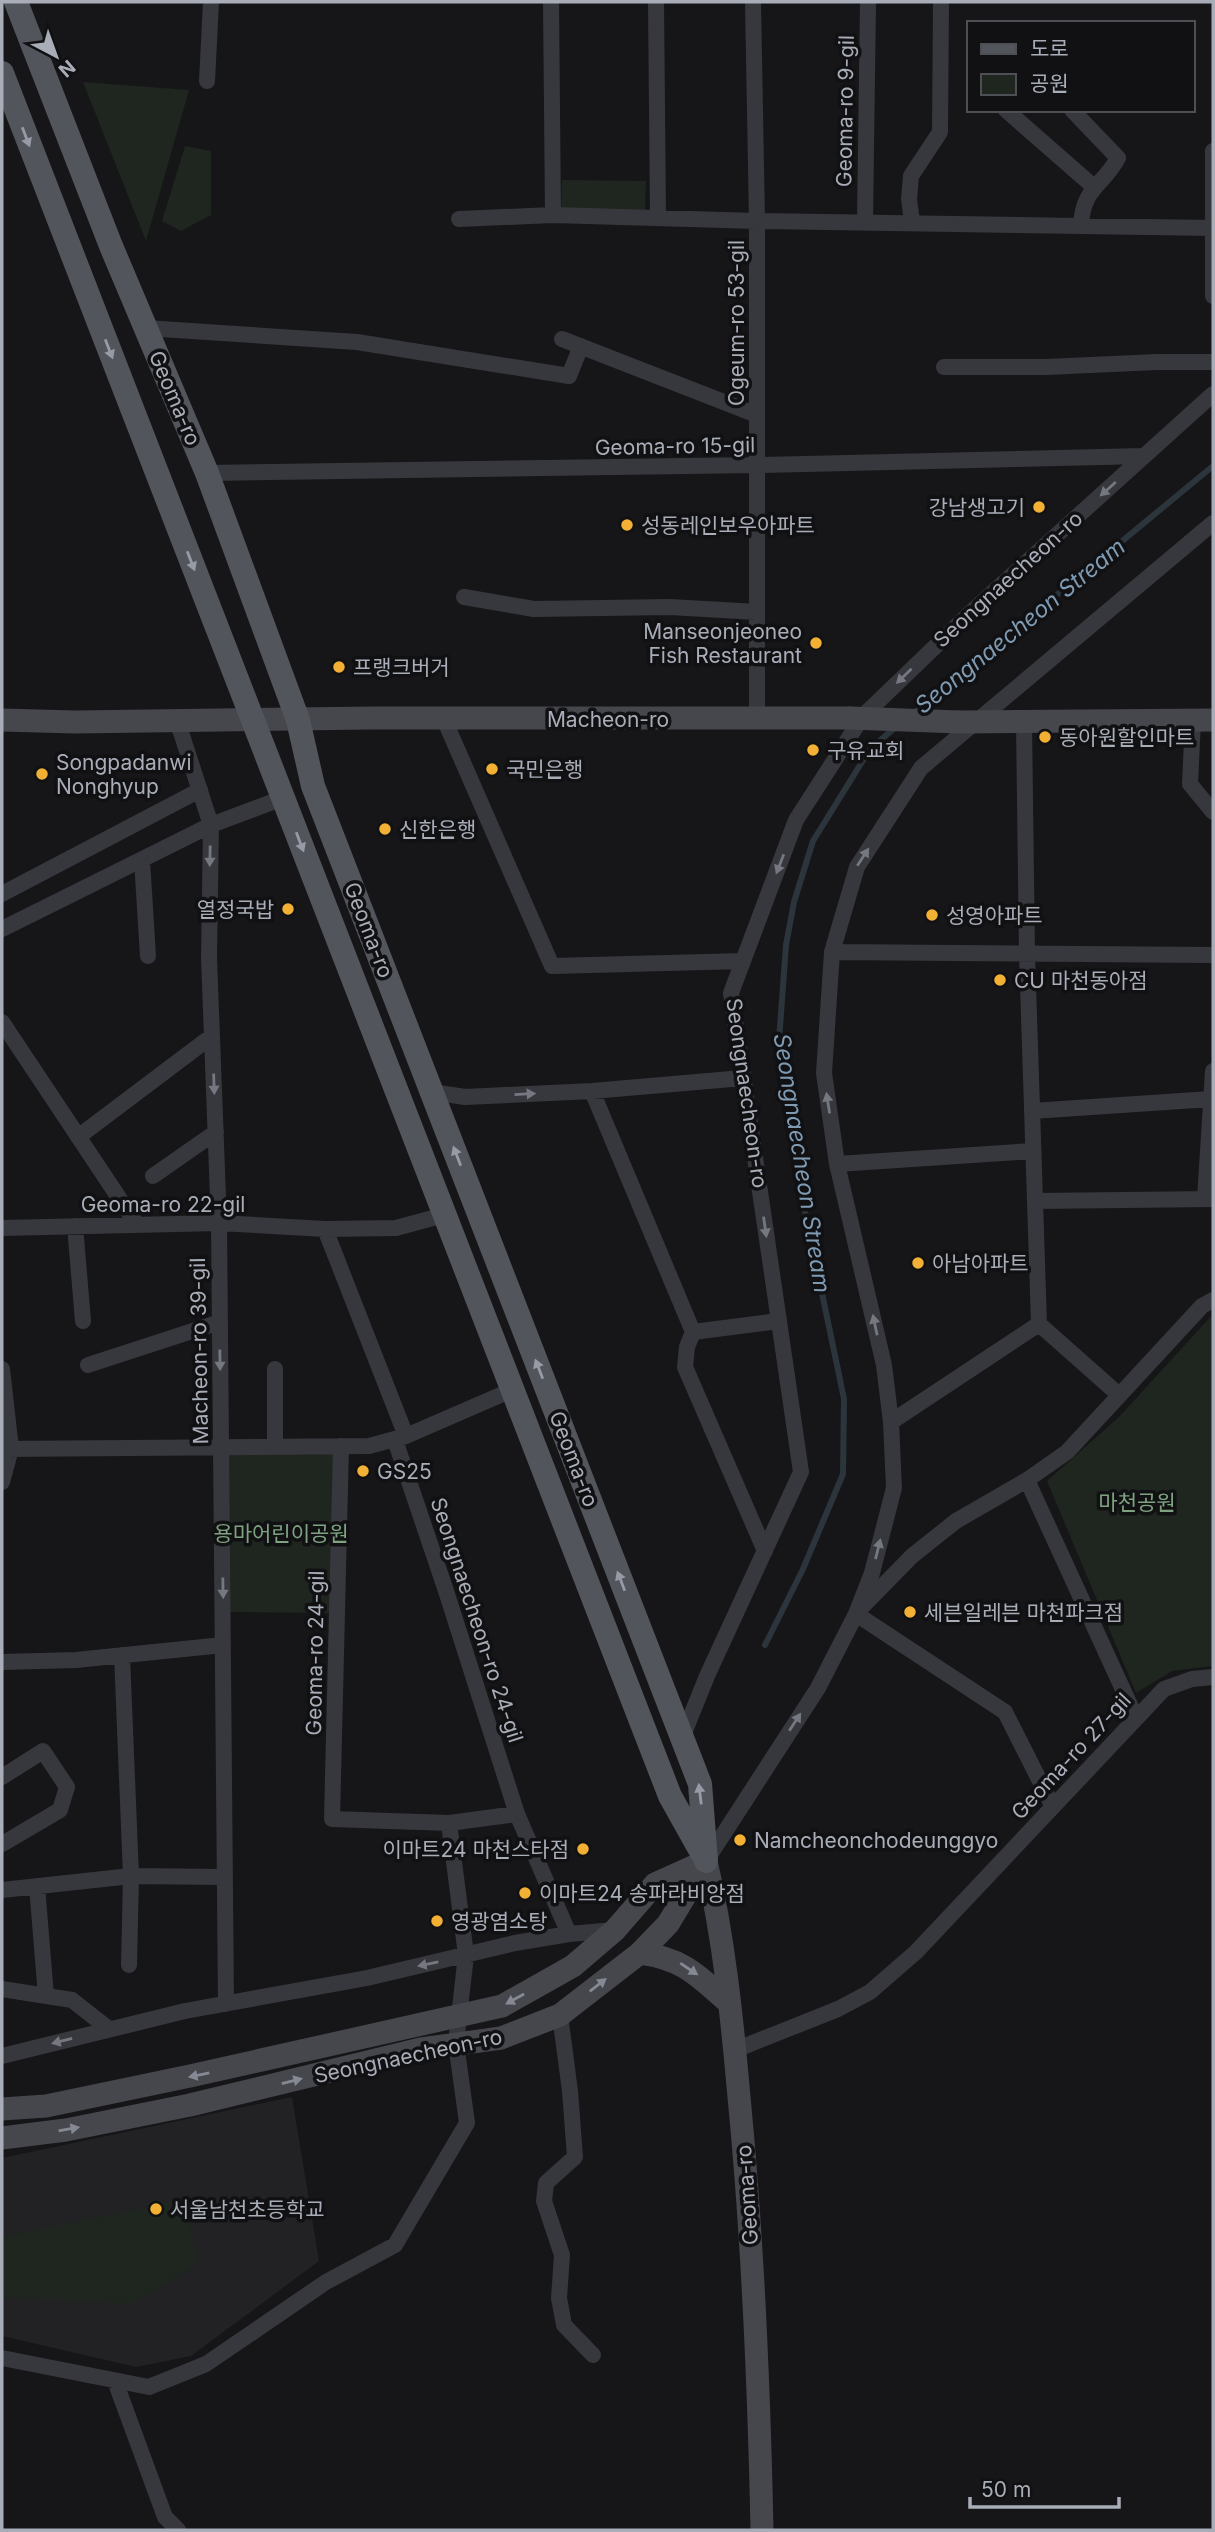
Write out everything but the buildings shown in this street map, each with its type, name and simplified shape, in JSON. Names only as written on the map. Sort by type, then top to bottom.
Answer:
[{"type":"main road","name":"Geoma-ro","points":[[16,2],[207,473],[298,720],[313,786],[700,1784],[706,1861]]},
{"type":"main road","name":"Geoma-ro","points":[[2,73],[670,1797],[706,1861]]},
{"type":"street","points":[[207,81],[211,2]]},
{"type":"street","points":[[551,2],[553,215]]},
{"type":"street","points":[[656,2],[658,217]]},
{"type":"street","name":"Ogeum-ro 53-gil","points":[[753,2],[757,221],[757,719]]},
{"type":"street","name":"Geoma-ro 9-gil","points":[[865,221],[868,2]]},
{"type":"street","points":[[912,222],[909,199],[911,176],[940,132],[941,2]]},
{"type":"street","points":[[1008,112],[1094,187]]},
{"type":"street","points":[[1074,112],[1118,158],[1094,187],[1082,210],[1081,225]]},
{"type":"street","points":[[1213,151],[1213,296]]},
{"type":"street","name":"Ogeum-ro 53-gil","points":[[459,219],[553,215],[1212,228]]},
{"type":"street","points":[[146,328],[357,342],[569,376],[581,346]]},
{"type":"street","points":[[562,339],[757,415]]},
{"type":"street","points":[[944,367],[1046,368],[1213,362]]},
{"type":"street","name":"Seongnaecheon-ro","points":[[682,1738],[707,1676],[801,1472],[731,993],[796,820],[863,716],[968,615],[1213,394]]},
{"type":"street","name":"Geoma-ro 15-gil","points":[[207,473],[757,466],[1144,456]]},
{"type":"street","name":"Seongnaecheon-ro","points":[[2,2138],[66,2130],[190,2105],[421,2049],[501,2038],[560,2015],[640,1953],[668,1924],[818,1688],[856,1614],[872,1573],[894,1488],[891,1422],[881,1353],[837,1164],[824,1073],[832,952],[857,867],[921,768],[966,722],[1213,523]]},
{"type":"street","points":[[464,597],[534,609],[670,607],[757,612]]},
{"type":"street","name":"Macheon-ro","points":[[2,721],[850,718],[1024,723],[1203,720]]},
{"type":"street","points":[[444,719],[552,965],[743,961]]},
{"type":"street","name":"Macheon-ro 39-gil","points":[[177,720],[211,825],[209,958],[219,1223],[226,2004]]},
{"type":"street","points":[[1203,720],[1190,784],[1213,812]]},
{"type":"street","points":[[1024,723],[1027,954],[1039,1324],[1118,1394]]},
{"type":"street","points":[[2,894],[200,790]]},
{"type":"street","points":[[2,929],[211,825],[283,798]]},
{"type":"street","points":[[142,860],[148,956]]},
{"type":"street","points":[[832,952],[1213,955]]},
{"type":"street","points":[[2,1022],[136,1225]]},
{"type":"street","points":[[78,1137],[212,1036]]},
{"type":"street","points":[[1035,1201],[1209,1199],[1213,1070]]},
{"type":"street","points":[[432,1092],[466,1097],[592,1091],[743,1078]]},
{"type":"street","points":[[592,1091],[693,1332],[687,1347],[685,1367],[765,1551]]},
{"type":"street","points":[[1032,1111],[1211,1098]]},
{"type":"street","points":[[153,1176],[216,1132]]},
{"type":"street","points":[[837,1164],[1033,1152]]},
{"type":"street","name":"Geoma-ro 22-gil","points":[[2,1228],[219,1223],[325,1229],[396,1227],[444,1215]]},
{"type":"street","points":[[75,1226],[83,1321]]},
{"type":"street","name":"Seongnaecheon-ro 24-gil","points":[[325,1229],[401,1438],[517,1814],[569,1934]]},
{"type":"street","points":[[1053,1807],[1005,1712],[856,1614],[912,1556],[956,1521],[1027,1480],[1067,1452],[1202,1306],[1213,1300]]},
{"type":"street","points":[[693,1332],[779,1321]]},
{"type":"street","points":[[88,1364],[220,1322]]},
{"type":"street","points":[[891,1422],[1039,1324]]},
{"type":"street","points":[[2,1369],[6,1449],[2,1482]]},
{"type":"street","points":[[275,1369],[275,1446]]},
{"type":"street","points":[[6,1449],[369,1446],[401,1438],[512,1390]]},
{"type":"street","name":"Geoma-ro 24-gil","points":[[341,1446],[332,1819],[449,1822]]},
{"type":"street","points":[[1027,1480],[1136,1718]]},
{"type":"street","points":[[2,1662],[76,1660],[223,1645]]},
{"type":"street","points":[[122,1656],[131,1876],[129,1965]]},
{"type":"street","name":"Geoma-ro 27-gil","points":[[735,2050],[838,2009],[870,1992],[916,1952],[1164,1689],[1192,1679],[1213,1677]]},
{"type":"street","points":[[2,1777],[43,1751],[67,1787],[60,1810],[2,1844]]},
{"type":"street","points":[[2,2358],[149,2388],[206,2364],[326,2281],[395,2245],[467,2123],[456,2043],[466,1955],[449,1822],[517,1814]]},
{"type":"street","name":"Seongnaecheon-ro","points":[[2,2109],[46,2106],[502,2006],[573,1966],[615,1930],[655,1884],[706,1861]]},
{"type":"street","name":"Geoma-ro","points":[[706,1861],[717,1908],[747,2176],[758,2356],[762,2530]]},
{"type":"street","points":[[2,1890],[131,1876],[225,1877]]},
{"type":"street","points":[[37,1886],[46,1996]]},
{"type":"street","points":[[2,2056],[109,2029],[367,1978],[514,1943],[615,1930]]},
{"type":"street","points":[[640,1953],[661,1955],[689,1967],[729,2003]]},
{"type":"street","points":[[2,1990],[72,2000],[109,2029]]},
{"type":"street","points":[[560,2015],[575,2157],[546,2183],[544,2201],[562,2255],[558,2298],[564,2325],[593,2355]]},
{"type":"street","points":[[115,2381],[165,2518],[178,2530]]},
{"type":"shaded area","name":"서울남천초등학교","points":[[292,2097],[319,2261],[191,2356],[136,2367],[2,2336],[2,2158]]},
{"type":"green space","points":[[83,82],[189,90],[146,241]]},
{"type":"green space","points":[[185,146],[211,151],[211,215],[181,231],[162,221]]},
{"type":"green space","points":[[562,180],[646,181],[645,212],[561,211]]},
{"type":"green space","name":"마천공원","points":[[1213,1314],[1213,1666],[1172,1671],[1136,1693],[1047,1481],[1120,1416]]},
{"type":"green space","name":"용마어린이공원","points":[[229,1452],[335,1454],[332,1613],[227,1612]]},
{"type":"green space","points":[[171,2202],[187,2211],[198,2263],[134,2304],[2,2297],[2,2237]]},
{"type":"waterway","name":"Seongnaecheon Stream","points":[[914,713],[1213,466]]},
{"type":"waterway","name":"Seongnaecheon Stream","points":[[765,1645],[803,1569],[843,1474],[844,1399],[805,1211],[779,1041],[786,945],[794,902],[813,841],[870,749],[897,726]]},
{"type":"place","name":"강남생고기","points":[[1039,507]]},
{"type":"place","name":"성동레인보우아파트","points":[[627,525]]},
{"type":"place","name":"Manseonjeoneo Fish Restaurant","points":[[816,643]]},
{"type":"place","name":"프랭크버거","points":[[339,667]]},
{"type":"place","name":"동아원할인마트","points":[[1045,737]]},
{"type":"place","name":"구유교회","points":[[813,750]]},
{"type":"place","name":"국민은행","points":[[492,769]]},
{"type":"place","name":"Songpadanwi Nonghyup","points":[[42,774]]},
{"type":"place","name":"신한은행","points":[[385,829]]},
{"type":"place","name":"열정국밥","points":[[288,909]]},
{"type":"place","name":"성영아파트","points":[[932,915]]},
{"type":"place","name":"CU 마천동아점","points":[[1000,980]]},
{"type":"place","name":"아남아파트","points":[[918,1263]]},
{"type":"place","name":"GS25","points":[[363,1471]]},
{"type":"place","name":"세븐일레븐 마천파크점","points":[[910,1612]]},
{"type":"place","name":"Namcheonchodeunggyo","points":[[740,1840]]},
{"type":"place","name":"이마트24 마천스타점","points":[[583,1849]]},
{"type":"place","name":"이마트24 송파라비앙점","points":[[525,1893]]},
{"type":"place","name":"영광염소탕","points":[[437,1921]]},
{"type":"place","name":"서울남천초등학교","points":[[156,2209]]}]
